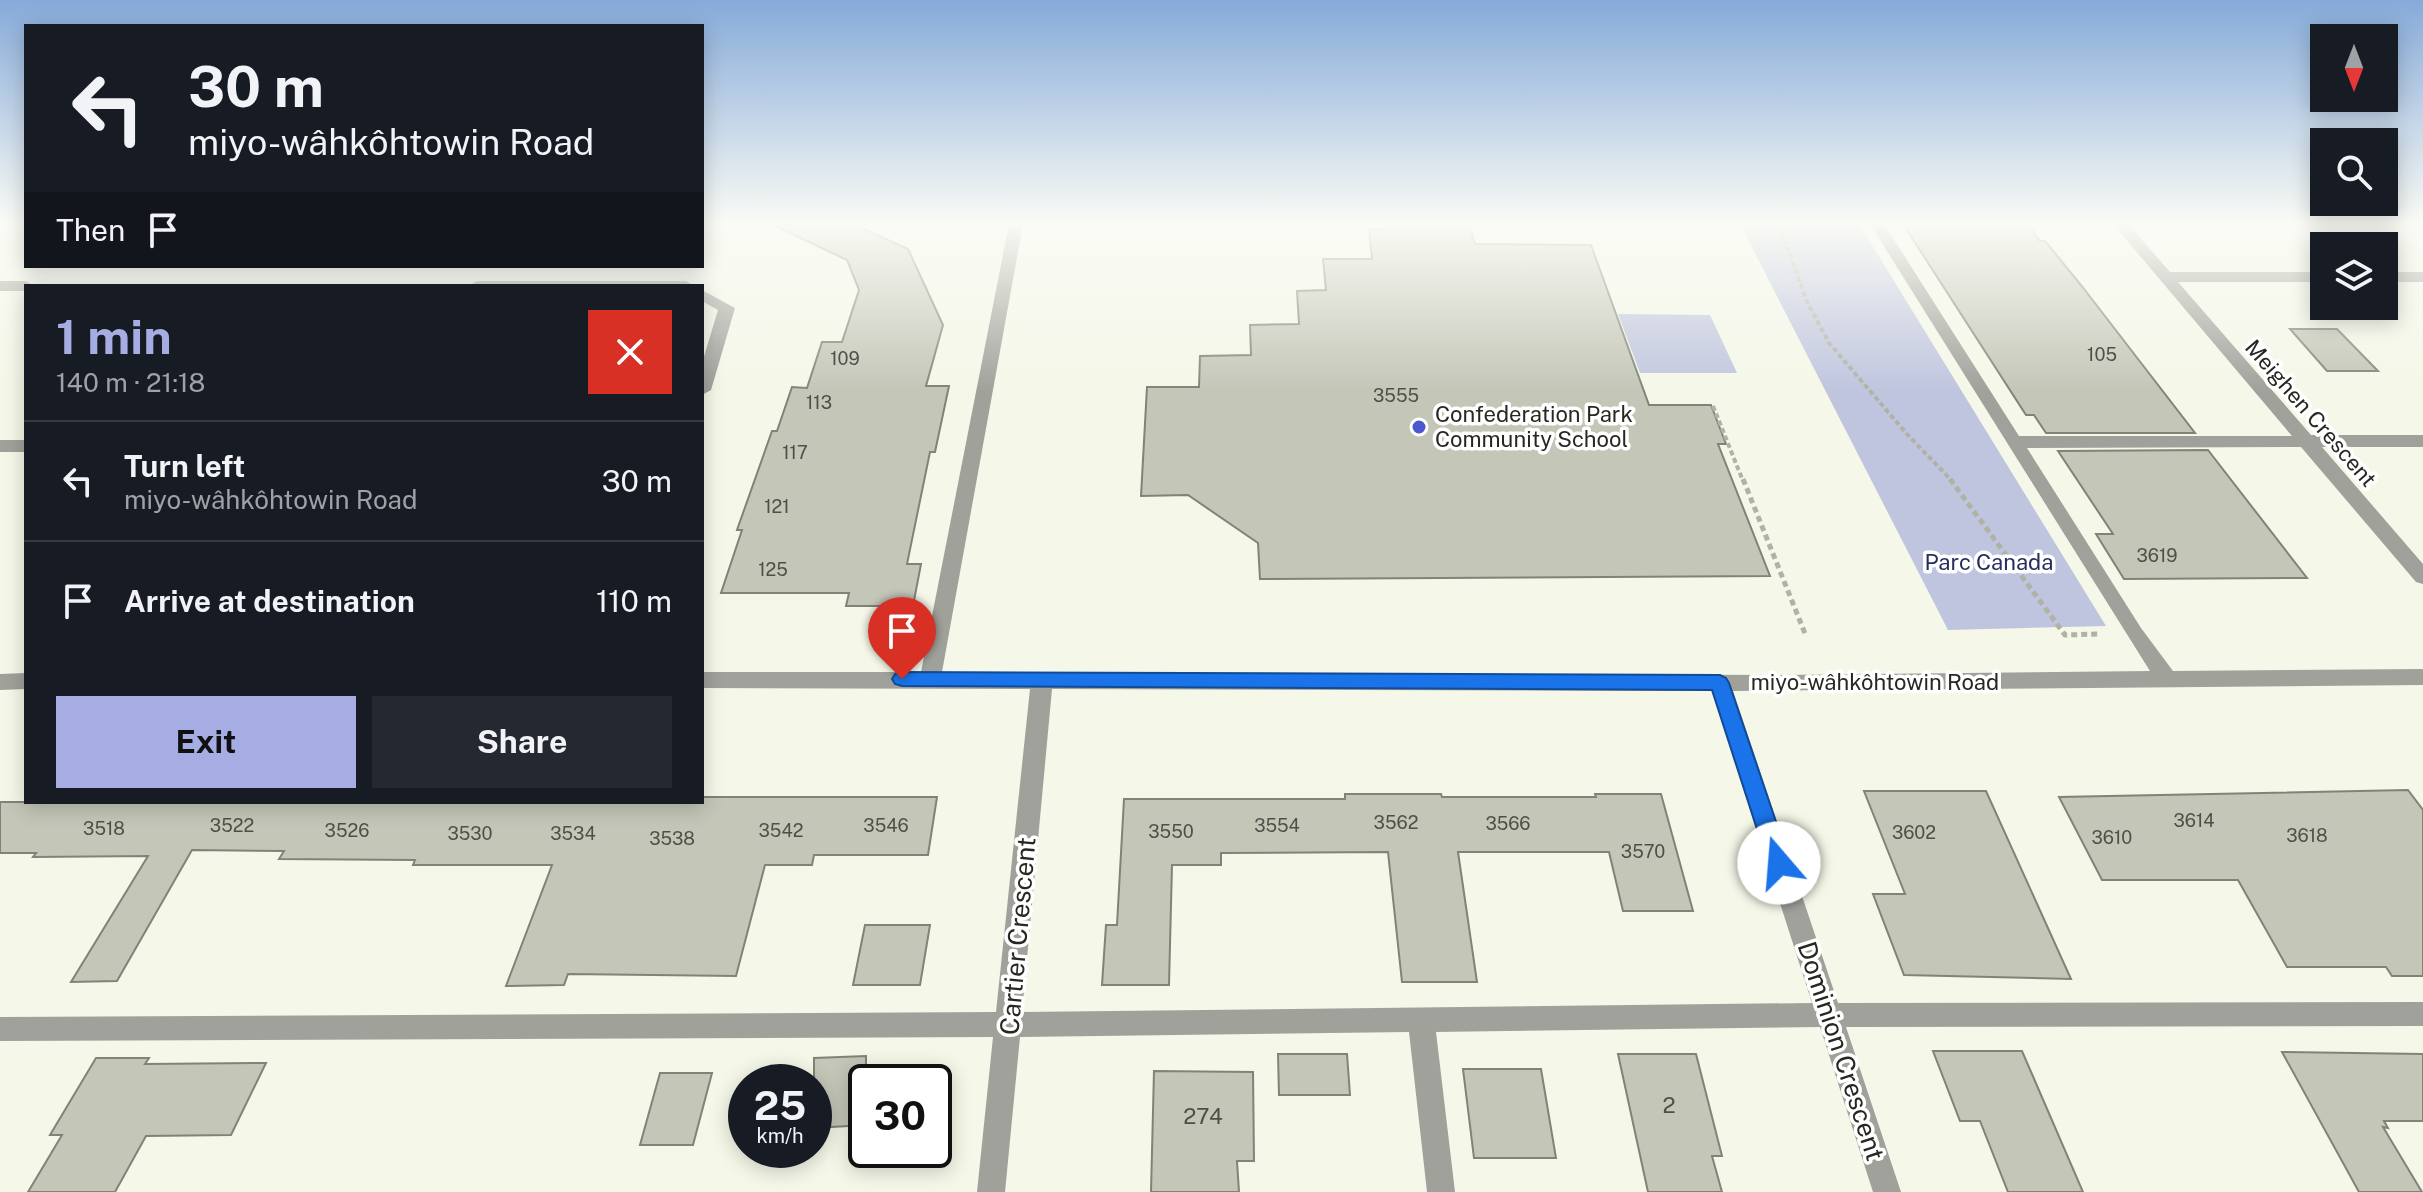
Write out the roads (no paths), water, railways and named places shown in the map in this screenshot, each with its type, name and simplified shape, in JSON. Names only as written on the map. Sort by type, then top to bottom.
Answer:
[{"type":"street","points":[[930,679],[1005,280]]},
{"type":"street","points":[[1912,280],[2134,633],[2168,681]]},
{"type":"street","name":"Meighen Crescent","points":[[2167,280],[2423,577]]},
{"type":"street","points":[[0,286],[24,286]]},
{"type":"street","points":[[704,296],[727,308],[704,383]]},
{"type":"street","points":[[2013,442],[2423,441]]},
{"type":"street","points":[[0,446],[24,446]]},
{"type":"street","name":"miyo-wâhkôhtowin Road","points":[[704,680],[1720,683],[2423,677]]},
{"type":"street","name":"Cartier Crescent","points":[[991,1192],[1042,680]]},
{"type":"street","points":[[0,682],[24,681]]},
{"type":"street","name":"Dominion Crescent","points":[[1720,683],[1887,1192]]},
{"type":"street","points":[[0,1029],[1009,1024],[1828,1015],[2423,1014]]},
{"type":"street","points":[[1421,1019],[1441,1192]]},
{"type":"place","name":"Confederation Park Community School","points":[[1419,427]]},
{"type":"park label","name":"Parc Canada","points":[[1989,562]]}]
